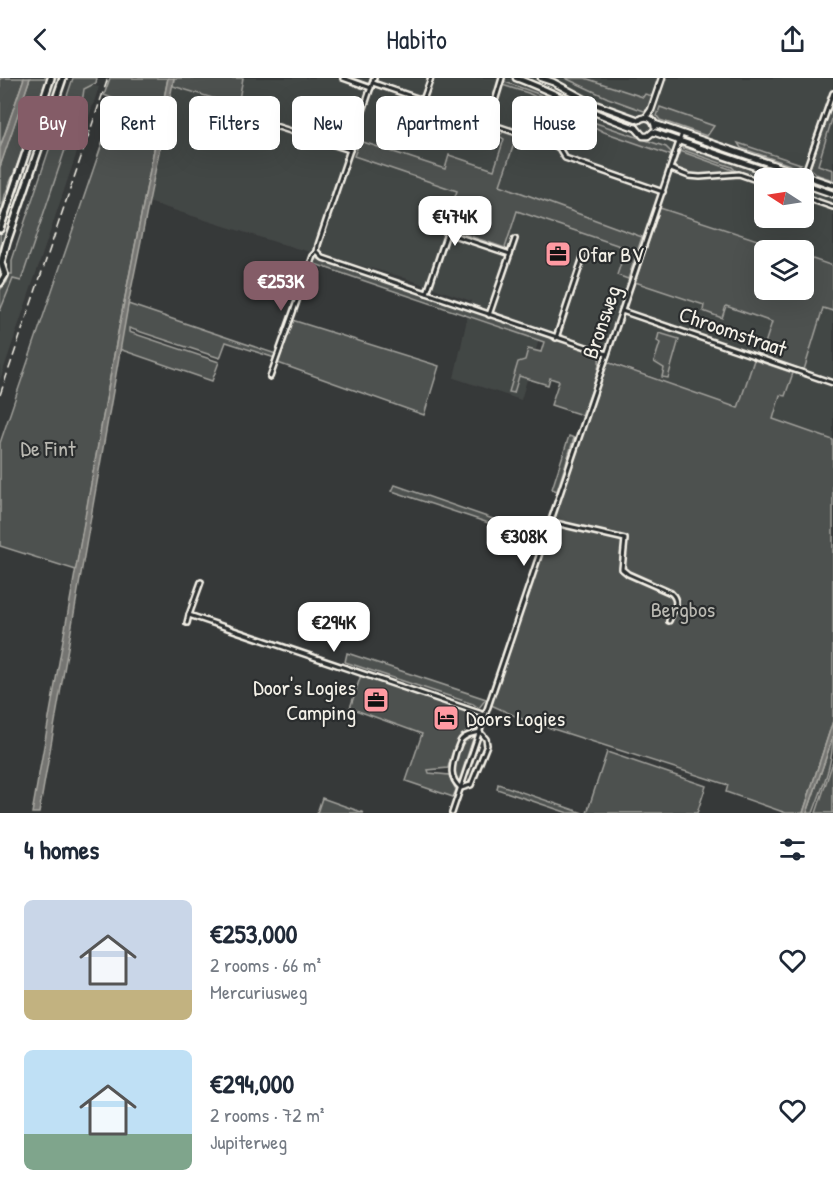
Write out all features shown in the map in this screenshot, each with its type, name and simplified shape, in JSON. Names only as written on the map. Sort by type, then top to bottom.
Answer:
[{"type":"main road","points":[[0,229],[51,78]]},
{"type":"main road","points":[[0,277],[7,242],[63,78]]},
{"type":"main road","points":[[516,78],[548,90],[605,118],[636,128],[643,136],[648,136],[653,132]]},
{"type":"main road","points":[[541,78],[592,103],[639,120],[651,120],[779,168]]},
{"type":"main road","points":[[653,132],[651,110],[662,78]]},
{"type":"main road","points":[[636,128],[639,120]]},
{"type":"main road","points":[[653,132],[758,168]]},
{"type":"main road","points":[[814,180],[833,185]]},
{"type":"main road","points":[[814,187],[833,194]]},
{"type":"main road","points":[[0,256],[7,242]]},
{"type":"main road","points":[[0,283],[4,275],[2,268]]},
{"type":"street","points":[[343,78],[423,100],[431,78]]},
{"type":"street","points":[[364,109],[374,78]]},
{"type":"street","points":[[502,78],[490,118],[494,125],[554,145],[559,148],[565,158],[663,192]]},
{"type":"street","points":[[807,168],[833,93]]},
{"type":"street","name":"Bronsweg","points":[[452,813],[682,133]]},
{"type":"street","points":[[270,376],[313,256],[317,252],[350,150]]},
{"type":"street","points":[[670,169],[689,176],[739,174],[754,179]]},
{"type":"street","points":[[814,200],[833,207]]},
{"type":"street","points":[[427,293],[447,233],[510,254]]},
{"type":"street","points":[[489,315],[515,239]]},
{"type":"street","points":[[317,252],[323,258],[607,354]]},
{"type":"street","points":[[556,338],[584,254]]},
{"type":"street","name":"Chroomstraat","points":[[622,311],[833,383]]},
{"type":"street","points":[[551,522],[626,539],[622,569],[675,597],[676,604],[669,621]]},
{"type":"street","points":[[187,623],[201,582]]},
{"type":"street","points":[[189,615],[485,715]]},
{"type":"street","points":[[461,788],[452,778],[451,771],[459,745],[461,740],[469,734],[480,732]]},
{"type":"street","name":"Bronsweg","points":[[461,788],[471,785],[484,752],[486,739],[480,732]]},
{"type":"shaded area","points":[[24,78],[30,78],[24,96],[18,96],[18,114],[0,167],[0,148]]},
{"type":"shaded area","points":[[168,78],[174,78],[170,96],[164,96]]},
{"type":"shaded area","points":[[243,78],[833,78],[833,442],[540,336],[521,400],[454,378],[471,301],[399,276],[278,243],[148,202],[159,150],[177,150],[177,96],[171,96],[173,86],[206,96],[189,96],[189,150],[280,150],[280,96],[235,96]]},
{"type":"shaded area","points":[[86,84],[99,87],[88,120],[88,96],[82,96]]},
{"type":"shaded area","points":[[64,150],[78,150],[0,380],[0,300],[13,279],[21,280]]},
{"type":"shaded area","points":[[154,150],[159,150],[129,300],[39,813],[32,813],[118,333]]},
{"type":"shaded area","points":[[833,721],[833,737],[807,813],[803,813]]},
{"type":"green space","points":[[0,78],[24,78],[0,147]]},
{"type":"green space","points":[[30,78],[47,78],[41,96],[24,96]]},
{"type":"green space","points":[[54,78],[59,78],[53,96],[48,96]]},
{"type":"green space","points":[[73,78],[97,78],[96,83],[84,89],[83,96],[67,96]]},
{"type":"green space","name":"De Fint","points":[[110,78],[168,78],[164,96],[104,95]]},
{"type":"green space","points":[[174,78],[243,78],[240,96],[206,96],[173,86]]},
{"type":"green space","points":[[565,78],[585,78],[643,97],[645,94],[653,96],[648,109],[644,111],[608,98]]},
{"type":"green space","points":[[505,82],[542,96],[534,96],[502,85]]},
{"type":"green space","points":[[833,98],[833,116],[818,165],[833,170],[833,180],[818,175],[814,168],[810,168]]},
{"type":"green space","points":[[660,107],[714,126],[707,136],[660,120],[657,116]]},
{"type":"green space","points":[[18,113],[18,150],[23,150],[5,195],[0,219],[0,166]]},
{"type":"green space","points":[[597,123],[666,147],[671,152],[670,155],[597,128]]},
{"type":"green space","points":[[503,132],[512,135],[512,150],[500,185],[642,237],[628,279],[617,275],[626,248],[517,211],[505,248],[444,227],[457,191],[354,156],[356,150],[364,150],[364,142],[376,146],[376,150],[387,150],[445,169],[449,155],[494,170],[504,139],[500,135]]},
{"type":"green space","points":[[738,143],[801,164],[796,167],[741,148]]},
{"type":"green space","points":[[682,147],[754,170],[754,177],[737,172],[732,167],[683,150]]},
{"type":"green space","points":[[29,150],[34,150],[0,251],[0,235]]},
{"type":"green space","points":[[49,150],[65,150],[21,281],[13,279],[0,311],[0,290],[7,282],[9,274],[12,274],[12,260]]},
{"type":"green space","name":"De Fint","points":[[100,150],[154,150],[118,333],[76,570],[0,546],[0,443]]},
{"type":"green space","points":[[680,151],[733,170],[733,172],[702,175],[687,173],[674,166]]},
{"type":"green space","points":[[660,208],[758,240],[754,240],[754,300],[814,300],[814,259],[833,266],[833,311],[823,308],[804,370],[761,356],[772,322],[726,306],[722,318],[703,311],[704,305],[635,282]]},
{"type":"green space","points":[[315,258],[598,353],[597,374],[582,415],[551,405],[559,381],[550,378],[548,385],[519,376],[514,393],[509,392],[518,362],[525,360],[528,349],[541,352],[544,342],[312,263]]},
{"type":"green space","points":[[128,304],[276,354],[275,358],[226,342],[220,358],[129,328],[129,332],[219,362],[212,381],[119,349]]},
{"type":"green space","points":[[292,320],[439,366],[424,415],[278,363]]},
{"type":"green space","points":[[659,333],[679,339],[668,378],[662,377],[664,368],[654,362],[660,343],[657,341]]},
{"type":"green space","name":"Bergbos","points":[[754,360],[793,373],[785,396],[780,395],[773,419],[833,440],[833,721],[803,813],[786,813],[726,792],[728,785],[522,719],[489,704],[607,362],[738,408]]},
{"type":"green space","points":[[569,436],[574,438],[557,491],[552,489]]},
{"type":"green space","points":[[395,485],[536,534],[534,538],[392,491]]},
{"type":"green space","points":[[347,653],[486,699],[479,708],[473,704],[345,662]]},
{"type":"green space","points":[[361,675],[478,714],[480,718],[476,729],[456,744],[448,768],[428,770],[429,773],[449,775],[456,790],[453,797],[406,781],[422,734],[350,708]]},
{"type":"green space","points":[[474,736],[458,784],[454,770],[456,756],[463,744]]},
{"type":"green space","points":[[833,737],[831,757],[823,785],[813,813],[807,813]]},
{"type":"green space","points":[[607,752],[706,786],[697,813],[587,813]]},
{"type":"green space","points":[[833,762],[833,813],[816,813]]},
{"type":"green space","points":[[498,784],[583,813],[568,813],[497,789]]},
{"type":"green space","points":[[322,798],[364,813],[317,813]]},
{"type":"railway","points":[[0,395],[108,78]]},
{"type":"place","name":"Ofar BV","points":[[558,254]]},
{"type":"place","name":"Door's Logies Camping","points":[[376,700]]},
{"type":"place","name":"Doors Logies","points":[[446,718]]}]
